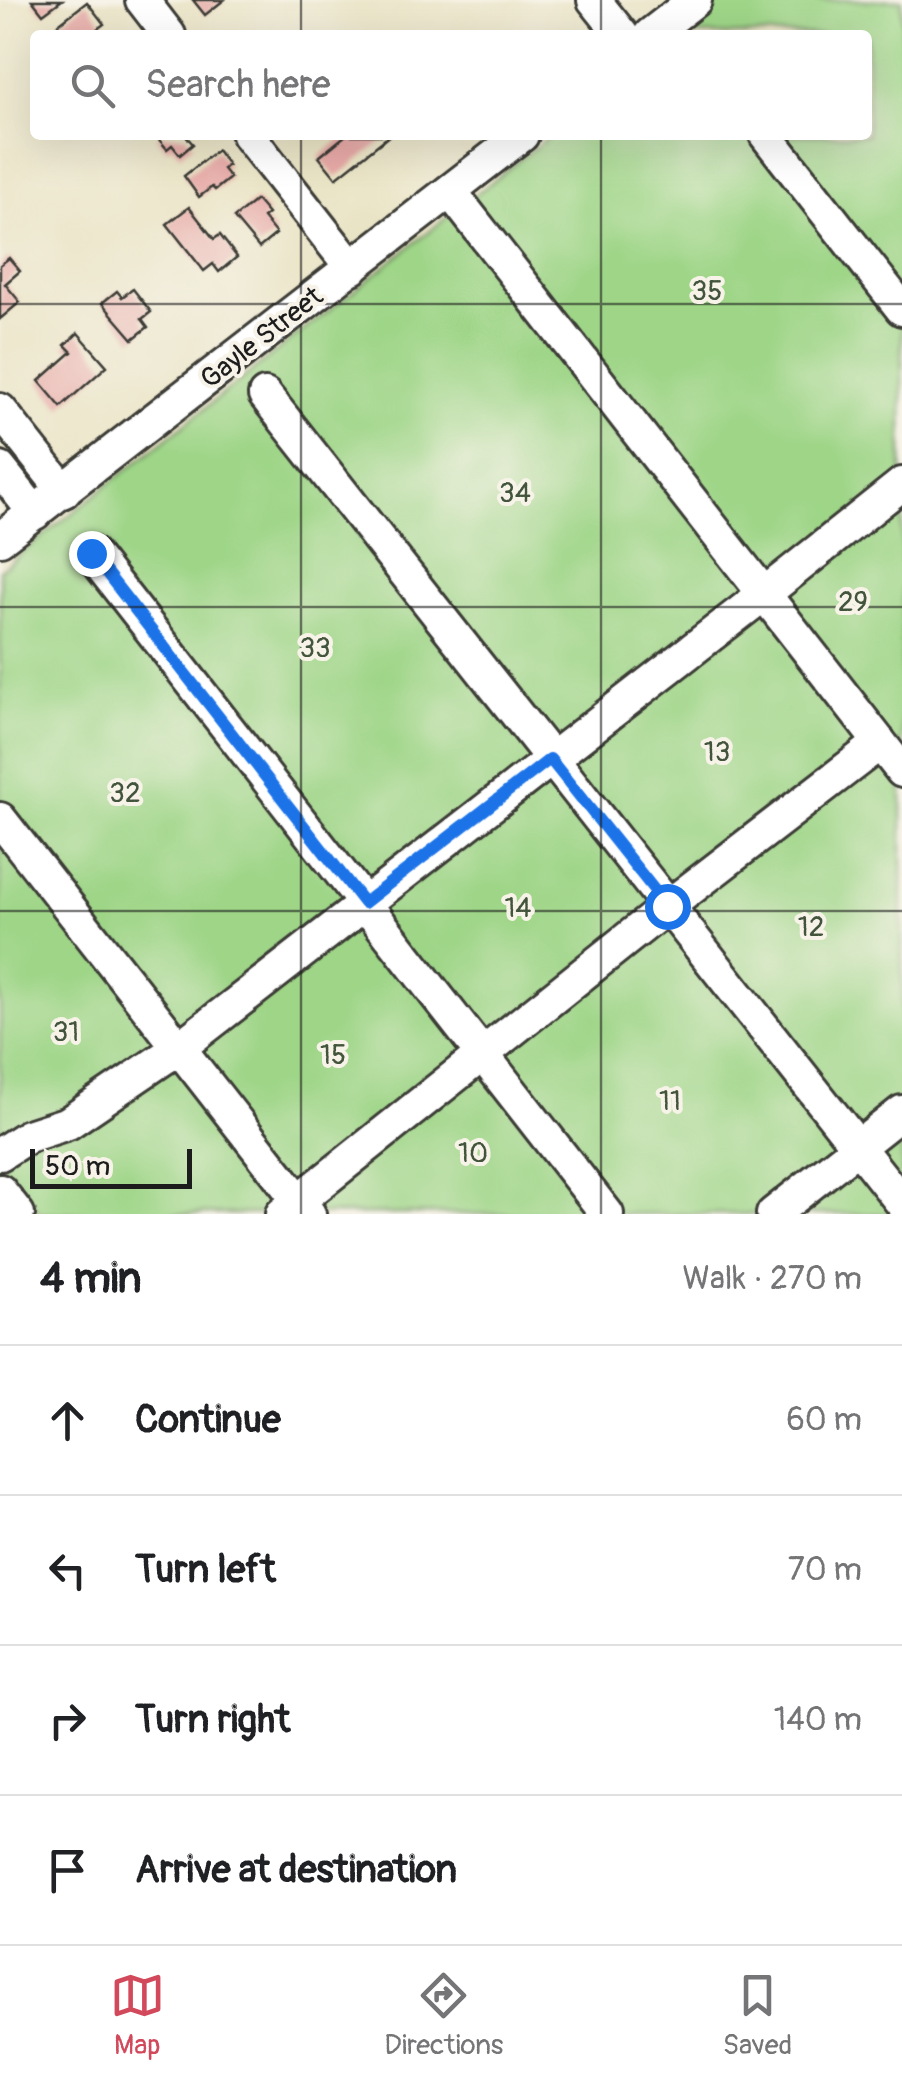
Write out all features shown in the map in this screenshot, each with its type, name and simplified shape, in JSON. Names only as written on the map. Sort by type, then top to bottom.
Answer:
[{"type":"street","points":[[142,0],[165,30]]},
{"type":"street","points":[[594,0],[618,30]]},
{"type":"street","points":[[656,30],[695,0]]},
{"type":"street","points":[[252,140],[352,268]]},
{"type":"street","name":"Gayle Street","points":[[0,539],[516,140]]},
{"type":"street","points":[[770,140],[902,310]]},
{"type":"street","points":[[450,191],[902,772]]},
{"type":"street","points":[[265,395],[902,1204]]},
{"type":"street","points":[[0,410],[64,491]]},
{"type":"street","points":[[0,468],[35,513]]},
{"type":"street","points":[[0,1154],[28,1136],[68,1123],[180,1047],[902,484]]},
{"type":"street","points":[[91,553],[607,1214]]},
{"type":"street","points":[[0,819],[180,1047],[297,1210],[482,1054],[880,743]]},
{"type":"street","points":[[773,1214],[902,1112]]},
{"type":"street","points":[[0,1191],[18,1214]]},
{"type":"green space","points":[[722,0],[902,0],[902,1214],[41,1214],[0,1162],[0,570],[545,140],[872,140],[872,30],[684,30]]},
{"type":"building","points":[[32,0],[62,0],[43,14]]},
{"type":"building","points":[[193,0],[224,0],[205,15]]},
{"type":"building","points":[[87,2],[104,24],[96,30],[51,30]]},
{"type":"building","points":[[160,140],[189,140],[193,144],[180,155],[172,145],[167,149]]},
{"type":"building","points":[[340,140],[384,140],[336,178],[319,157]]},
{"type":"building","points":[[217,150],[228,165],[223,169],[230,178],[199,197],[184,176]]},
{"type":"building","points":[[256,200],[268,214],[263,218],[276,234],[259,248],[234,218]]},
{"type":"building","points":[[189,207],[214,239],[220,235],[237,257],[219,272],[213,264],[204,271],[167,224]]},
{"type":"building","points":[[9,258],[20,271],[5,284],[20,302],[0,319],[0,265]]},
{"type":"building","points":[[133,289],[151,312],[142,319],[148,327],[133,339],[102,303],[117,291],[122,297]]},
{"type":"building","points":[[78,333],[107,366],[61,407],[39,381],[72,352],[65,345]]},
{"type":"route","points":[[91,553],[364,903],[550,759],[667,906]]},
{"type":"park label","name":"35","points":[[707,291]]},
{"type":"park label","name":"34","points":[[515,493]]},
{"type":"park label","name":"29","points":[[853,602]]},
{"type":"park label","name":"33","points":[[315,648]]},
{"type":"park label","name":"13","points":[[717,752]]},
{"type":"park label","name":"32","points":[[125,793]]},
{"type":"park label","name":"14","points":[[518,908]]},
{"type":"park label","name":"12","points":[[811,927]]},
{"type":"park label","name":"31","points":[[66,1032]]},
{"type":"park label","name":"15","points":[[333,1055]]},
{"type":"park label","name":"11","points":[[670,1101]]},
{"type":"park label","name":"10","points":[[473,1153]]}]
